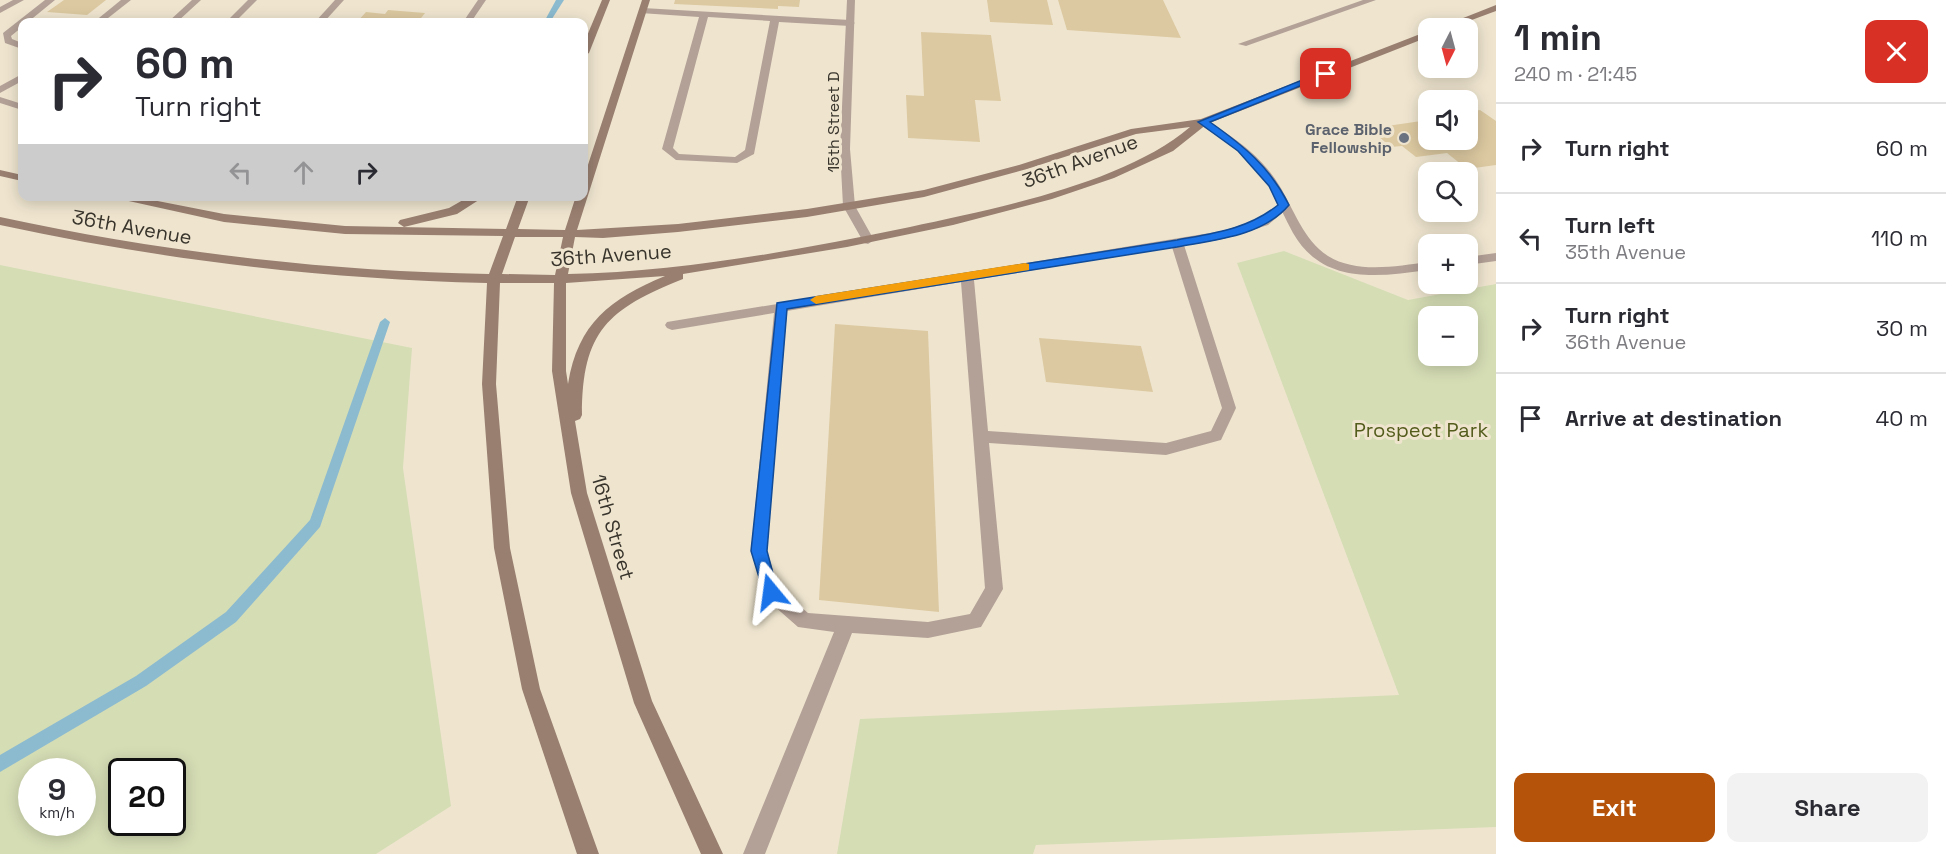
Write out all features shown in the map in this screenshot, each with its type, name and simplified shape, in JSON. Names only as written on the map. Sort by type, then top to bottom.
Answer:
[{"type":"street","points":[[0,10],[21,0]]},
{"type":"street","points":[[28,18],[51,0]]},
{"type":"street","points":[[103,18],[127,0]]},
{"type":"street","points":[[177,18],[197,0]]},
{"type":"street","points":[[234,18],[253,0]]},
{"type":"street","points":[[323,18],[340,0]]},
{"type":"street","points":[[470,18],[482,0]]},
{"type":"street","points":[[588,43],[606,0]]},
{"type":"street","name":"16th Street","points":[[588,180],[646,0]]},
{"type":"street","name":"15th Street D","points":[[851,0],[845,149],[849,206],[868,240]]},
{"type":"street","points":[[1243,44],[1372,0]]},
{"type":"street","points":[[1470,18],[1496,8]]},
{"type":"street","points":[[643,11],[850,23]]},
{"type":"street","points":[[704,15],[667,149],[676,157],[737,160],[750,152],[775,19]]},
{"type":"street","points":[[18,26],[6,35],[8,41],[18,45]]},
{"type":"street","name":"36th Avenue","points":[[137,201],[224,218],[345,230],[570,233],[678,228],[885,201],[975,180],[1135,131],[1203,122],[1418,38]]},
{"type":"street","points":[[0,90],[18,79]]},
{"type":"street","points":[[0,100],[18,106]]},
{"type":"street","points":[[1203,122],[1242,149],[1262,170],[1310,248],[1322,259],[1338,267],[1378,272],[1418,267]]},
{"type":"street","name":"36th Avenue","points":[[0,221],[84,240],[250,265],[386,275],[560,280],[699,269],[868,240],[974,217],[1097,180],[1171,147],[1203,122]]},
{"type":"street","points":[[0,173],[18,177]]},
{"type":"street","points":[[345,230],[433,218],[474,201]]},
{"type":"street","points":[[522,201],[494,279],[489,384],[502,548],[531,689],[588,854]]},
{"type":"street","name":"16th Street","points":[[581,201],[570,233],[560,280],[559,371],[579,493],[644,703],[712,854]]},
{"type":"street","points":[[672,325],[1223,235],[1264,222],[1284,205]]},
{"type":"street","points":[[982,437],[1166,449],[1216,436],[1229,408],[1177,243]]},
{"type":"street","points":[[1478,259],[1496,257]]},
{"type":"street","points":[[579,493],[573,388],[587,337],[604,316],[631,295],[699,269]]},
{"type":"street","points":[[781,306],[759,551],[771,592],[804,621],[928,630],[975,621],[994,589],[968,276]]},
{"type":"street","points":[[754,854],[846,625]]},
{"type":"green space","name":"Prospect Park","points":[[1284,251],[1408,300],[1441,294],[1478,294],[1478,287],[1496,284],[1496,827],[1036,845],[1033,854],[837,854],[860,719],[1399,695],[1237,263]]},
{"type":"green space","points":[[0,265],[412,348],[403,468],[451,806],[376,854],[0,854]]},
{"type":"building","points":[[64,0],[106,0],[87,15],[47,12]]},
{"type":"building","points":[[675,0],[800,0],[799,7],[778,6],[778,9],[674,4]]},
{"type":"building","points":[[987,0],[1047,0],[1053,25],[990,22]]},
{"type":"building","points":[[1058,0],[1163,0],[1181,38],[1067,30]]},
{"type":"building","points":[[388,10],[425,13],[421,18],[361,18],[366,12],[385,14]]},
{"type":"building","points":[[921,32],[991,35],[1001,101],[975,100],[980,142],[908,138],[906,95],[924,96]]},
{"type":"building","name":"Grace Bible Fellowship","points":[[1478,110],[1496,121],[1496,165],[1478,167],[1478,162],[1458,162],[1447,153],[1416,157],[1402,146],[1391,147],[1379,137],[1391,135],[1380,127],[1418,121],[1418,150],[1478,150]]},
{"type":"building","points":[[835,324],[928,331],[939,612],[819,600]]},
{"type":"building","points":[[1039,338],[1141,346],[1153,392],[1046,382]]},
{"type":"waterway","points":[[549,18],[560,0]]},
{"type":"waterway","points":[[0,764],[141,681],[231,617],[315,523],[385,322]]},
{"type":"slow traffic","points":[[816,300],[1025,267]]},
{"type":"place","name":"Grace Bible Fellowship","points":[[1404,138]]},
{"type":"route","points":[[771,592],[759,551],[781,306],[1177,243],[1223,235],[1264,222],[1284,205],[1274,185],[1242,149],[1203,122],[1326,74]]}]
